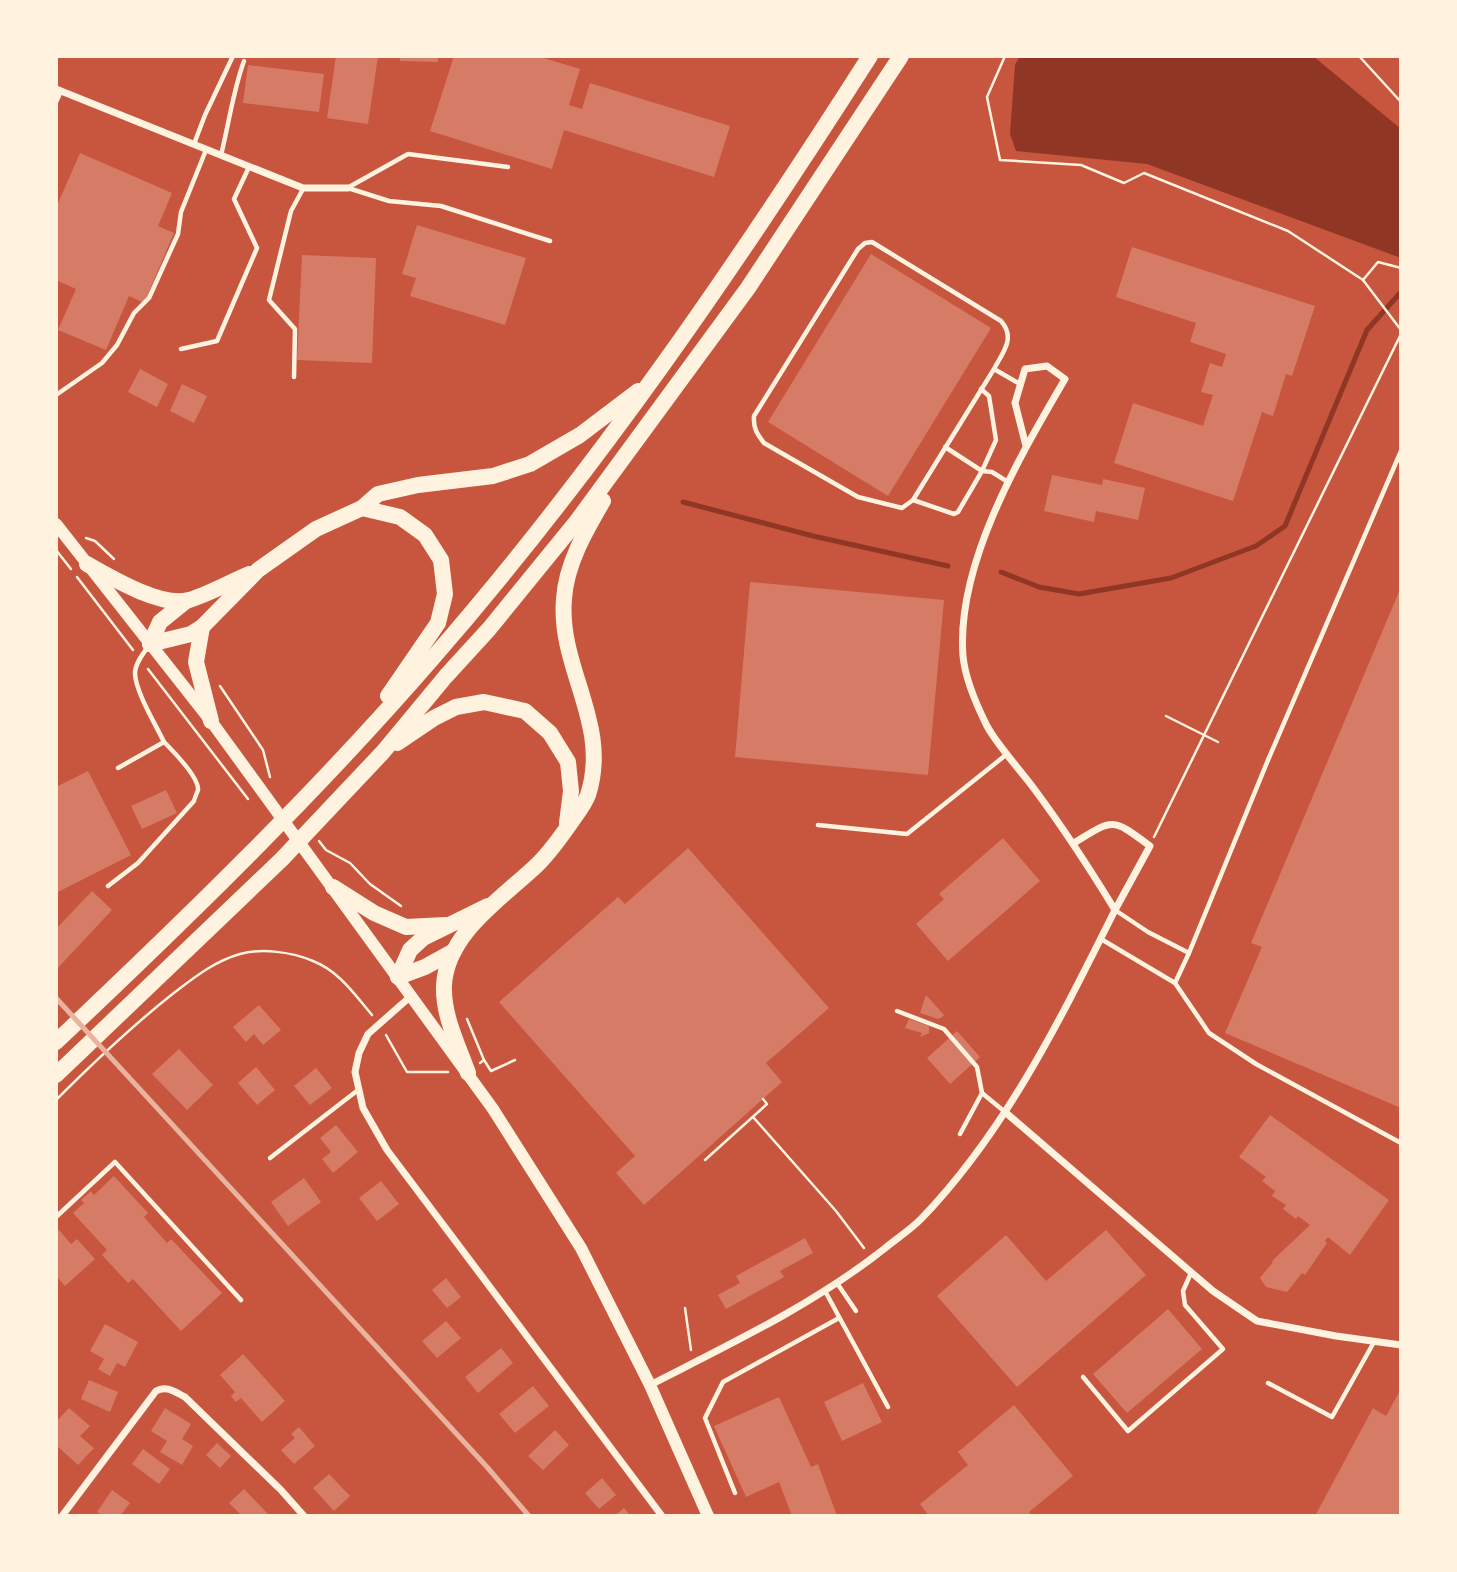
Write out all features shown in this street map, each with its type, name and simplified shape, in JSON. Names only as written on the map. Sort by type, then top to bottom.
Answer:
[{"type":"highway","points":[[56,1042],[266,839],[354,748],[433,659],[564,499],[651,381],[798,169],[870,56]]},
{"type":"highway","points":[[56,1074],[282,859],[383,752],[577,521],[748,288],[901,56]]},
{"type":"highway","points":[[150,644],[173,639],[202,627],[258,570],[316,529],[362,508],[378,494],[418,485],[493,476],[530,464],[580,435],[651,381]]},
{"type":"highway","points":[[468,1073],[447,1014],[444,986],[454,951],[490,905],[538,864],[567,829],[587,798],[595,765],[593,731],[565,635],[564,598],[572,564],[584,534],[648,427]]},
{"type":"highway","points":[[354,748],[438,622],[445,594],[441,560],[425,535],[400,517],[362,508]]},
{"type":"highway","points":[[87,564],[128,587],[151,595],[186,601]]},
{"type":"highway","points":[[150,644],[160,622],[186,601],[258,570]]},
{"type":"highway","points":[[202,627],[196,662],[211,721]]},
{"type":"highway","points":[[383,752],[434,718],[456,707],[484,702],[525,711],[550,733],[568,762],[571,791],[567,829]]},
{"type":"highway","points":[[333,887],[374,914],[406,927],[445,925]]},
{"type":"highway","points":[[398,976],[410,950],[423,938],[490,905]]},
{"type":"highway","points":[[398,976],[425,967],[454,951]]},
{"type":"street","points":[[58,90],[303,188],[348,188]]},
{"type":"street","points":[[1026,446],[1015,403],[1025,369],[1047,366],[1065,379],[1026,446],[976,558],[965,619],[963,657],[988,729],[1074,843],[1115,910]]},
{"type":"street","points":[[56,524],[211,721],[468,1073],[581,1248],[650,1384],[708,1516]]},
{"type":"street","points":[[650,1384],[788,1314],[868,1262],[920,1220],[978,1151],[1030,1072],[1150,846],[1121,825],[1102,825],[1074,843]]},
{"type":"street","points":[[412,995],[368,1034],[359,1053],[355,1073],[363,1108],[387,1150],[662,1516]]},
{"type":"street","points":[[1005,1112],[1213,1291],[1257,1321],[1401,1345]]},
{"type":"street","points":[[62,1516],[160,1389],[170,1389],[185,1397],[281,1490],[304,1516]]},
{"type":"lane","points":[[194,144],[233,56]]},
{"type":"lane","points":[[221,155],[232,112],[235,85],[244,61]]},
{"type":"lane","points":[[56,102],[58,90]]},
{"type":"lane","points":[[56,395],[102,363],[117,345],[134,313],[149,298],[178,234],[181,212],[206,149]]},
{"type":"lane","points":[[348,188],[408,154],[508,167]]},
{"type":"lane","points":[[181,349],[217,341],[257,248],[233,199],[249,167]]},
{"type":"lane","points":[[294,377],[295,329],[269,300],[291,211],[303,188]]},
{"type":"lane","points":[[348,188],[389,201],[440,206],[550,241]]},
{"type":"lane","points":[[872,242],[1001,321],[1009,336],[994,369],[913,500],[902,508],[858,497],[764,443],[753,424],[754,416],[858,249],[865,243],[872,242]]},
{"type":"lane","points":[[994,369],[1020,384]]},
{"type":"lane","points":[[913,500],[954,514],[958,512],[996,440],[989,396],[981,389]]},
{"type":"lane","points":[[945,447],[982,471],[992,472],[1010,483]]},
{"type":"lane","points":[[1175,983],[1401,451]]},
{"type":"lane","points":[[108,886],[138,863],[194,801],[199,790],[196,780],[175,752],[164,743],[136,683],[135,672],[139,659],[150,644]]},
{"type":"lane","points":[[118,768],[164,743]]},
{"type":"lane","points":[[818,825],[907,834],[1008,754]]},
{"type":"lane","points":[[1115,910],[1148,932],[1189,953]]},
{"type":"lane","points":[[1101,939],[1175,983],[1209,1033],[1256,1064],[1401,1143]]},
{"type":"lane","points":[[897,1011],[944,1029],[976,1067],[982,1093],[1005,1112]]},
{"type":"lane","points":[[270,1158],[359,1089]]},
{"type":"lane","points":[[960,1133],[982,1093]]},
{"type":"lane","points":[[56,1217],[115,1161],[242,1300]]},
{"type":"lane","points":[[1083,1377],[1128,1430],[1223,1349],[1185,1305],[1182,1291],[1191,1272]]},
{"type":"lane","points":[[836,1282],[856,1311]]},
{"type":"lane","points":[[824,1290],[888,1406]]},
{"type":"lane","points":[[735,1493],[705,1418],[723,1382],[839,1318]]},
{"type":"lane","points":[[1268,1383],[1332,1417],[1374,1341]]},
{"type":"path","points":[[1005,56],[987,97],[1000,160],[1081,165],[1124,183],[1144,173],[1287,231],[1363,280],[1401,332],[1150,846]]},
{"type":"path","points":[[1359,56],[1401,102]]},
{"type":"path","points":[[1363,280],[1378,262],[1401,268]]},
{"type":"path","points":[[1166,716],[1218,742]]},
{"type":"path","points":[[56,1100],[135,1024],[207,967],[241,953],[274,951],[314,961],[341,978],[379,1023],[407,1072],[468,1073]]},
{"type":"path","points":[[484,1060],[491,1070],[515,1060]]},
{"type":"path","points":[[705,1160],[767,1104],[763,1099]]},
{"type":"path","points":[[753,1117],[836,1211],[866,1250]]},
{"type":"path","points":[[685,1308],[694,1362]]},
{"type":"shaded area","points":[[1020,56],[1313,56],[1401,129],[1401,258],[1147,164],[1016,151],[1010,134],[1015,65]]},
{"type":"building","points":[[336,56],[378,56],[368,124],[327,118]]},
{"type":"building","points":[[400,56],[438,56],[438,62],[400,61]]},
{"type":"building","points":[[454,56],[537,56],[580,69],[569,105],[582,109],[590,83],[730,126],[714,177],[564,130],[552,169],[430,131]]},
{"type":"building","points":[[248,65],[324,74],[319,112],[243,103]]},
{"type":"building","points":[[80,153],[172,193],[158,226],[174,233],[144,303],[129,296],[106,350],[58,330],[76,289],[56,280],[56,208]]},
{"type":"building","points":[[417,225],[526,258],[505,325],[410,296],[416,278],[402,274]]},
{"type":"building","points":[[1132,247],[1315,306],[1292,376],[1286,374],[1273,416],[1262,412],[1233,501],[1114,463],[1133,403],[1203,426],[1213,395],[1201,392],[1210,363],[1222,367],[1226,354],[1190,342],[1196,323],[1116,297]]},
{"type":"building","points":[[871,254],[991,328],[888,496],[768,422]]},
{"type":"building","points":[[302,255],[376,258],[372,363],[297,360]]},
{"type":"building","points":[[140,369],[168,384],[157,407],[128,392]]},
{"type":"building","points":[[182,384],[207,396],[194,423],[170,411]]},
{"type":"building","points":[[1052,475],[1102,485],[1103,479],[1145,488],[1138,520],[1096,511],[1094,522],[1044,511]]},
{"type":"building","points":[[750,582],[944,600],[928,775],[735,757]]},
{"type":"building","points":[[1401,587],[1401,1108],[1225,1033],[1262,947],[1251,943]]},
{"type":"building","points":[[88,771],[131,855],[56,893],[56,787]]},
{"type":"building","points":[[166,790],[177,813],[142,829],[131,806]]},
{"type":"building","points":[[1003,838],[1040,881],[948,961],[916,924],[944,899],[939,894]]},
{"type":"building","points":[[688,848],[829,1008],[766,1063],[782,1082],[644,1205],[616,1173],[635,1156],[499,1002],[618,897],[625,904]]},
{"type":"building","points":[[92,891],[112,910],[56,970],[56,929]]},
{"type":"building","points":[[926,995],[944,1015],[941,1018],[920,1013]]},
{"type":"building","points":[[259,1005],[281,1030],[263,1045],[254,1034],[246,1042],[233,1027]]},
{"type":"building","points":[[909,1019],[929,1026],[929,1033],[920,1037],[922,1033],[905,1028]]},
{"type":"building","points":[[957,1031],[980,1057],[950,1084],[927,1058]]},
{"type":"building","points":[[179,1049],[213,1085],[187,1110],[152,1074]]},
{"type":"building","points":[[256,1067],[275,1090],[257,1105],[238,1083]]},
{"type":"building","points":[[316,1068],[332,1088],[310,1105],[294,1086]]},
{"type":"building","points":[[1270,1115],[1389,1200],[1350,1255],[1328,1237],[1325,1241],[1327,1243],[1305,1275],[1302,1273],[1287,1292],[1266,1287],[1260,1278],[1272,1261],[1310,1225],[1283,1209],[1286,1205],[1272,1196],[1275,1191],[1262,1181],[1266,1177],[1239,1157]]},
{"type":"building","points":[[336,1125],[358,1152],[333,1173],[322,1159],[331,1152],[320,1138]]},
{"type":"building","points":[[114,1176],[148,1213],[144,1217],[167,1243],[171,1239],[222,1293],[181,1331],[133,1279],[128,1283],[102,1255],[107,1250],[73,1213],[84,1203],[81,1200],[91,1191],[94,1195]]},
{"type":"building","points":[[304,1178],[321,1202],[288,1226],[271,1202]]},
{"type":"building","points":[[381,1181],[399,1204],[377,1221],[359,1198]]},
{"type":"building","points":[[59,1230],[71,1244],[77,1239],[95,1259],[65,1286],[56,1276],[56,1233]]},
{"type":"building","points":[[1106,1230],[1146,1275],[1017,1387],[937,1296],[1006,1235],[1046,1281]]},
{"type":"building","points":[[805,1238],[813,1253],[780,1271],[784,1277],[726,1309],[718,1295],[740,1283],[736,1276]]},
{"type":"building","points":[[446,1278],[461,1297],[447,1308],[432,1290]]},
{"type":"building","points":[[1168,1309],[1202,1349],[1127,1413],[1093,1374]]},
{"type":"building","points":[[446,1321],[461,1338],[437,1358],[422,1341]]},
{"type":"building","points":[[105,1324],[138,1342],[125,1367],[117,1363],[110,1376],[98,1369],[104,1359],[90,1351]]},
{"type":"building","points":[[501,1348],[513,1363],[478,1393],[465,1377]]},
{"type":"building","points":[[243,1354],[285,1401],[262,1422],[241,1398],[236,1402],[231,1396],[235,1392],[220,1375]]},
{"type":"building","points":[[89,1380],[118,1392],[110,1412],[81,1399]]},
{"type":"building","points":[[863,1383],[882,1422],[842,1441],[824,1402]]},
{"type":"building","points":[[533,1386],[549,1406],[515,1433],[499,1414]]},
{"type":"building","points":[[1401,1389],[1401,1516],[1315,1516],[1373,1408],[1386,1416]]},
{"type":"building","points":[[779,1397],[811,1467],[818,1464],[837,1516],[792,1516],[779,1482],[746,1497],[714,1426]]},
{"type":"building","points":[[1014,1405],[1073,1476],[1029,1512],[1032,1516],[929,1516],[920,1504],[968,1465],[958,1452]]},
{"type":"building","points":[[69,1408],[90,1426],[80,1436],[94,1448],[78,1465],[56,1445],[56,1422]]},
{"type":"building","points":[[165,1408],[191,1424],[182,1439],[193,1446],[182,1465],[160,1452],[167,1441],[151,1431]]},
{"type":"building","points":[[299,1427],[315,1446],[294,1464],[281,1450],[295,1438],[291,1434]]},
{"type":"building","points":[[555,1430],[569,1445],[543,1470],[528,1456]]},
{"type":"building","points":[[217,1443],[231,1456],[220,1468],[206,1455]]},
{"type":"building","points":[[143,1449],[170,1469],[159,1484],[132,1464]]},
{"type":"building","points":[[329,1474],[350,1496],[334,1511],[313,1488]]},
{"type":"building","points":[[602,1478],[616,1495],[599,1509],[585,1493]]},
{"type":"building","points":[[244,1489],[270,1516],[242,1516],[229,1503]]},
{"type":"building","points":[[112,1490],[130,1503],[120,1516],[103,1516],[97,1512]]},
{"type":"building","points":[[624,1508],[631,1516],[614,1516]]},
{"type":"waterway","points":[[1001,572],[1039,587],[1079,594],[1171,578],[1256,546],[1285,526],[1367,330],[1401,292]]},
{"type":"waterway","points":[[683,502],[813,536],[948,566]]},
{"type":"railway","points":[[56,998],[529,1516]]}]
